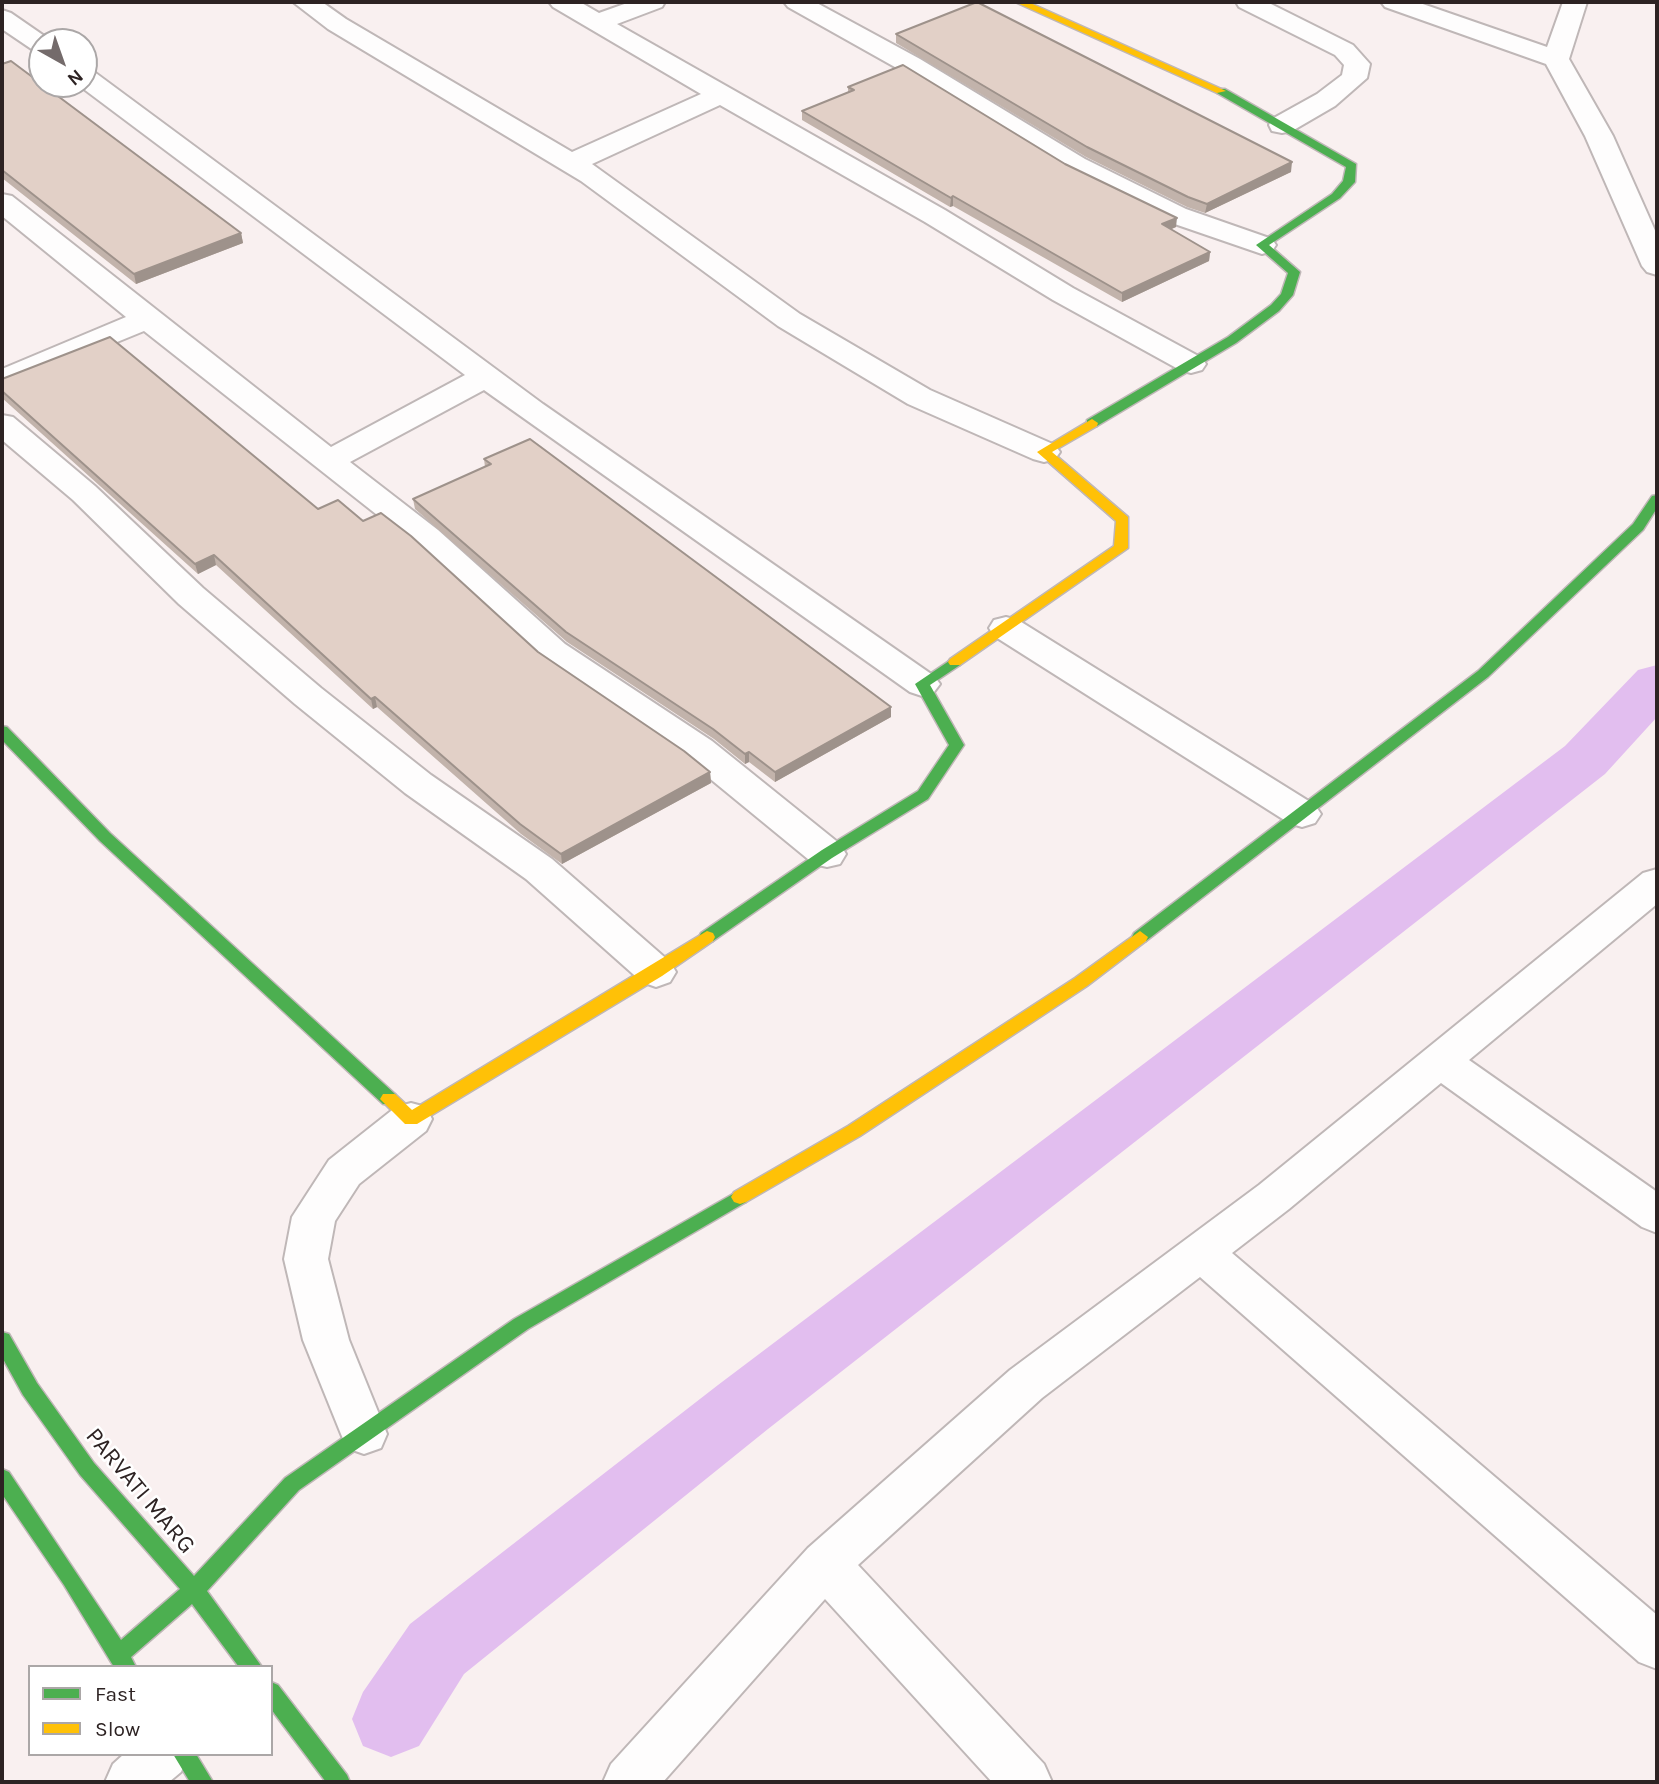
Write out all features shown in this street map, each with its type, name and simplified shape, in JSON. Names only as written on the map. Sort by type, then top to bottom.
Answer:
[{"type":"street","points":[[306,2],[337,24],[571,163],[789,320],[919,397],[1044,452],[1123,520],[1121,548],[922,684]]},
{"type":"street","points":[[562,2],[935,216],[1063,294],[1191,364]]},
{"type":"street","points":[[598,22],[653,2]]},
{"type":"street","points":[[797,2],[911,65],[1075,165],[1176,215],[1262,245],[1294,272],[1287,295],[1275,308],[1232,340],[1044,452]]},
{"type":"street","points":[[1020,2],[1232,96],[1352,166],[1349,182],[1336,196],[1262,245]]},
{"type":"street","points":[[1248,2],[1344,50],[1357,64],[1354,78],[1326,100],[1282,125]]},
{"type":"street","points":[[1394,2],[1556,59],[1599,136],[1657,266]]},
{"type":"street","points":[[1556,59],[1575,2]]},
{"type":"street","points":[[2,18],[28,36]]},
{"type":"street","points":[[98,88],[485,377],[922,684],[957,745],[923,795],[827,853],[656,972],[411,1119],[344,1171],[314,1217],[306,1259],[326,1340],[363,1434]]},
{"type":"street","points":[[571,163],[721,94]]},
{"type":"street","points":[[2,202],[426,537],[553,652],[699,750],[827,853]]},
{"type":"street","points":[[2,380],[148,319]]},
{"type":"street","points":[[330,460],[485,377]]},
{"type":"street","points":[[2,424],[84,493],[191,596],[308,696],[418,784],[539,869],[656,972]]},
{"type":"street","points":[[2,1478],[71,1579],[122,1661],[194,1590],[292,1484],[522,1324],[853,1131],[1070,989],[1483,674],[1638,527],[1657,499]]},
{"type":"street","points":[[1006,628],[1302,814]]},
{"type":"street","points":[[2,731],[105,837],[219,945],[411,1119]]},
{"type":"street","points":[[629,1782],[825,1564],[1026,1384],[1274,1197],[1657,883]]},
{"type":"street","points":[[1441,1061],[1657,1214]]},
{"type":"street","points":[[1202,1252],[1657,1646]]},
{"type":"street","name":"PARVATI MARG","points":[[2,1340],[30,1389],[87,1469],[194,1590],[251,1665]]},
{"type":"street","points":[[825,1564],[1026,1782]]},
{"type":"street","points":[[273,1695],[339,1782]]},
{"type":"street","points":[[131,1782],[161,1756]]},
{"type":"street","points":[[184,1756],[202,1782]]},
{"type":"building","points":[[977,2],[1292,162],[1207,204],[1087,147],[896,34]]},
{"type":"building","points":[[11,61],[28,74],[28,98],[60,98],[241,233],[134,274],[2,170],[2,64]]},
{"type":"building","points":[[903,65],[1065,164],[1177,218],[1162,224],[1210,252],[1122,293],[802,111],[854,90],[848,87]]},
{"type":"building","points":[[110,337],[318,509],[338,500],[363,521],[381,513],[411,536],[538,652],[684,751],[710,772],[561,854],[520,824],[375,697],[371,699],[214,555],[195,564],[2,391],[2,379]]},
{"type":"building","points":[[530,439],[891,707],[775,772],[749,752],[745,754],[713,729],[566,632],[413,499],[491,464],[484,459]]},
{"type":"waterway","points":[[391,1719],[437,1649],[743,1407],[1585,760],[1657,683]]},
{"type":"traffic: fast","points":[[1092,423],[1232,340],[1275,308],[1287,295],[1294,272],[1262,245],[1336,196],[1349,182],[1352,166],[1221,91]]},
{"type":"traffic: fast","points":[[1140,937],[1483,674],[1638,527],[1657,499]]},
{"type":"traffic: fast","points":[[707,937],[827,854],[923,795],[957,745],[922,684],[955,662]]},
{"type":"traffic: fast","points":[[2,731],[105,837],[389,1099]]},
{"type":"traffic: fast","points":[[118,1655],[194,1590],[292,1484],[521,1324],[740,1197]]},
{"type":"traffic: fast","points":[[2,1340],[30,1389],[87,1469],[194,1590],[250,1665]]},
{"type":"traffic: fast","points":[[2,1478],[71,1579],[125,1665]]},
{"type":"traffic: fast","points":[[273,1695],[339,1782]]},
{"type":"traffic: fast","points":[[184,1756],[202,1782]]},
{"type":"traffic: slow","points":[[1020,2],[1221,91]]},
{"type":"traffic: slow","points":[[955,662],[1121,548],[1123,520],[1044,452],[1092,423]]},
{"type":"traffic: slow","points":[[389,1099],[411,1119],[656,972],[707,937]]},
{"type":"traffic: slow","points":[[740,1197],[854,1131],[1081,982],[1140,937]]}]
